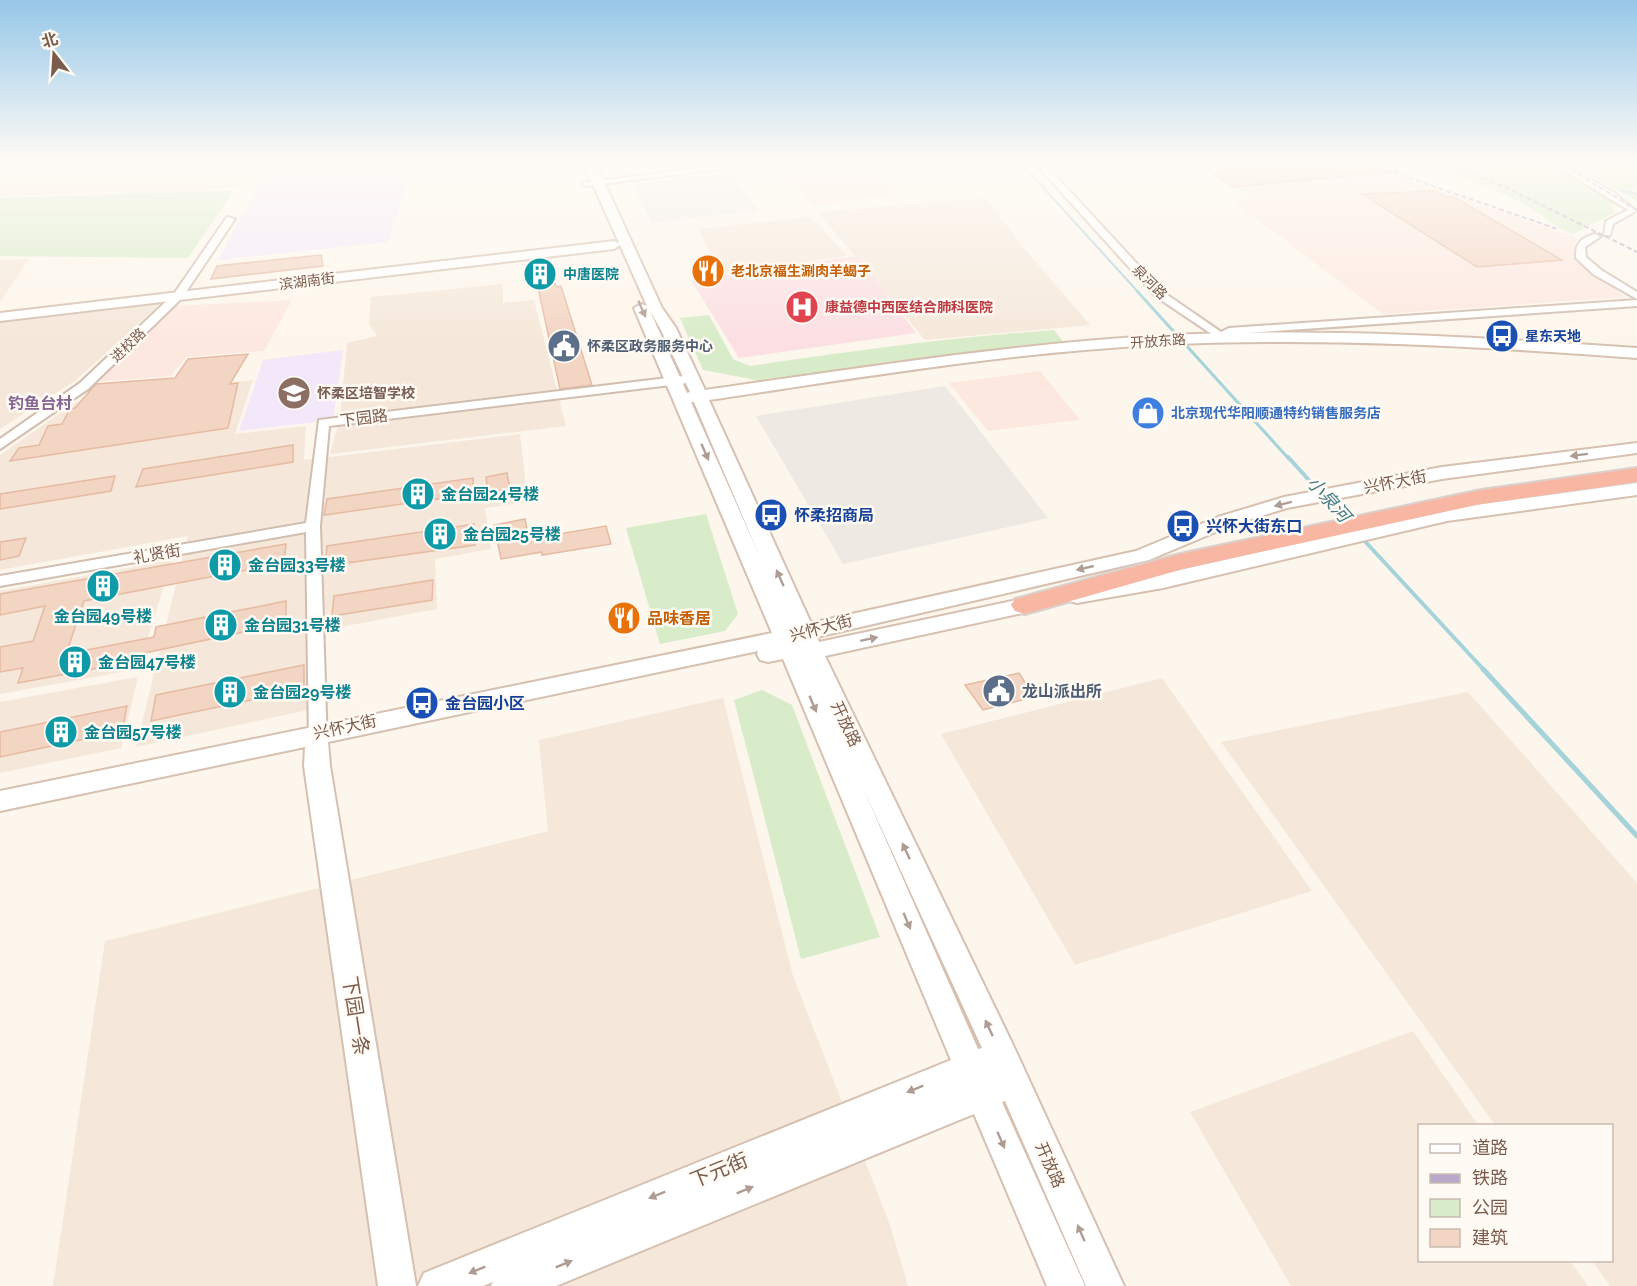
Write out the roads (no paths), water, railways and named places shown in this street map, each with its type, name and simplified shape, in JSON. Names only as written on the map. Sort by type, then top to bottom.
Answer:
[{"type":"highway","points":[[1142,556],[1462,487],[1637,464]]},
{"type":"highway","points":[[1025,605],[1180,562],[1481,497],[1637,475]]},
{"type":"main road","name":"开放路","points":[[606,222],[614,245],[687,389],[798,642],[975,1080],[1066,1286]]},
{"type":"main road","name":"开放路","points":[[612,222],[655,308],[668,328],[687,389]]},
{"type":"main road","name":"滨湖南街","points":[[0,317],[614,245]]},
{"type":"main road","name":"开放东路","points":[[687,389],[932,362],[1165,340],[1215,338],[1490,344],[1637,353]]},
{"type":"main road","name":"兴怀大街","points":[[0,801],[317,740],[461,715],[798,642],[1142,556],[1225,521],[1284,503],[1442,473],[1637,448]]},
{"type":"main road","name":"兴怀大街","points":[[798,642],[1163,581],[1447,515],[1637,489]]},
{"type":"main road","name":"开放路","points":[[798,642],[1007,1069],[1105,1286]]},
{"type":"main road","name":"兴怀大街","points":[[0,815],[317,740]]},
{"type":"main road","name":"下园一条","points":[[317,740],[317,766],[398,1286]]},
{"type":"main road","name":"下元街","points":[[437,1286],[1007,1069]]},
{"type":"main road","name":"下元街","points":[[510,1286],[975,1080]]},
{"type":"street","name":"进校路","points":[[0,445],[84,386],[178,296],[228,222]]},
{"type":"street","name":"泉河路","points":[[1093,222],[1160,294],[1215,338]]},
{"type":"street","points":[[1607,233],[1610,222]]},
{"type":"street","points":[[1595,237],[1586,240],[1580,247],[1581,258],[1597,272],[1637,296]]},
{"type":"street","points":[[1215,338],[1230,331],[1637,303]]},
{"type":"street","name":"下园路","points":[[317,740],[314,526],[322,423],[687,389]]},
{"type":"street","name":"礼贤街","points":[[0,581],[314,526]]},
{"type":"waterway","name":"小泉河","points":[[1075,222],[1139,293]]},
{"type":"waterway","name":"小泉河","points":[[1137,291],[1289,459]]},
{"type":"waterway","name":"小泉河","points":[[1288,457],[1347,522]]},
{"type":"waterway","name":"小泉河","points":[[1361,537],[1484,670]]},
{"type":"waterway","name":"小泉河","points":[[1483,669],[1637,836]]},
{"type":"railway","points":[[1537,222],[1560,230]]},
{"type":"railway","points":[[1576,222],[1637,252]]},
{"type":"place","name":"老北京福生涮肉羊蝎子","points":[[708,271]]},
{"type":"place","name":"中唐医院","points":[[540,274]]},
{"type":"place","name":"康益德中西医结合肺科医院","points":[[802,307]]},
{"type":"place","name":"星东天地","points":[[1502,336]]},
{"type":"place","name":"怀柔区政务服务中心","points":[[564,346]]},
{"type":"place","name":"怀柔区培智学校","points":[[294,393]]},
{"type":"place","name":"北京现代华阳顺通特约销售服务店","points":[[1148,413]]},
{"type":"place","name":"金台园24号楼","points":[[418,494]]},
{"type":"place","name":"怀柔招商局","points":[[771,515]]},
{"type":"place","name":"兴怀大街东口","points":[[1183,526]]},
{"type":"place","name":"金台园25号楼","points":[[440,534]]},
{"type":"place","name":"金台园33号楼","points":[[225,565]]},
{"type":"place","name":"金台园49号楼","points":[[103,586]]},
{"type":"place","name":"品味香居","points":[[624,618]]},
{"type":"place","name":"金台园31号楼","points":[[221,625]]},
{"type":"place","name":"金台园47号楼","points":[[75,662]]},
{"type":"place","name":"龙山派出所","points":[[999,691]]},
{"type":"place","name":"金台园29号楼","points":[[230,692]]},
{"type":"place","name":"金台园小区","points":[[422,703]]},
{"type":"place","name":"金台园57号楼","points":[[61,732]]},
{"type":"district","name":"钓鱼台村","points":[[40,403]]}]
